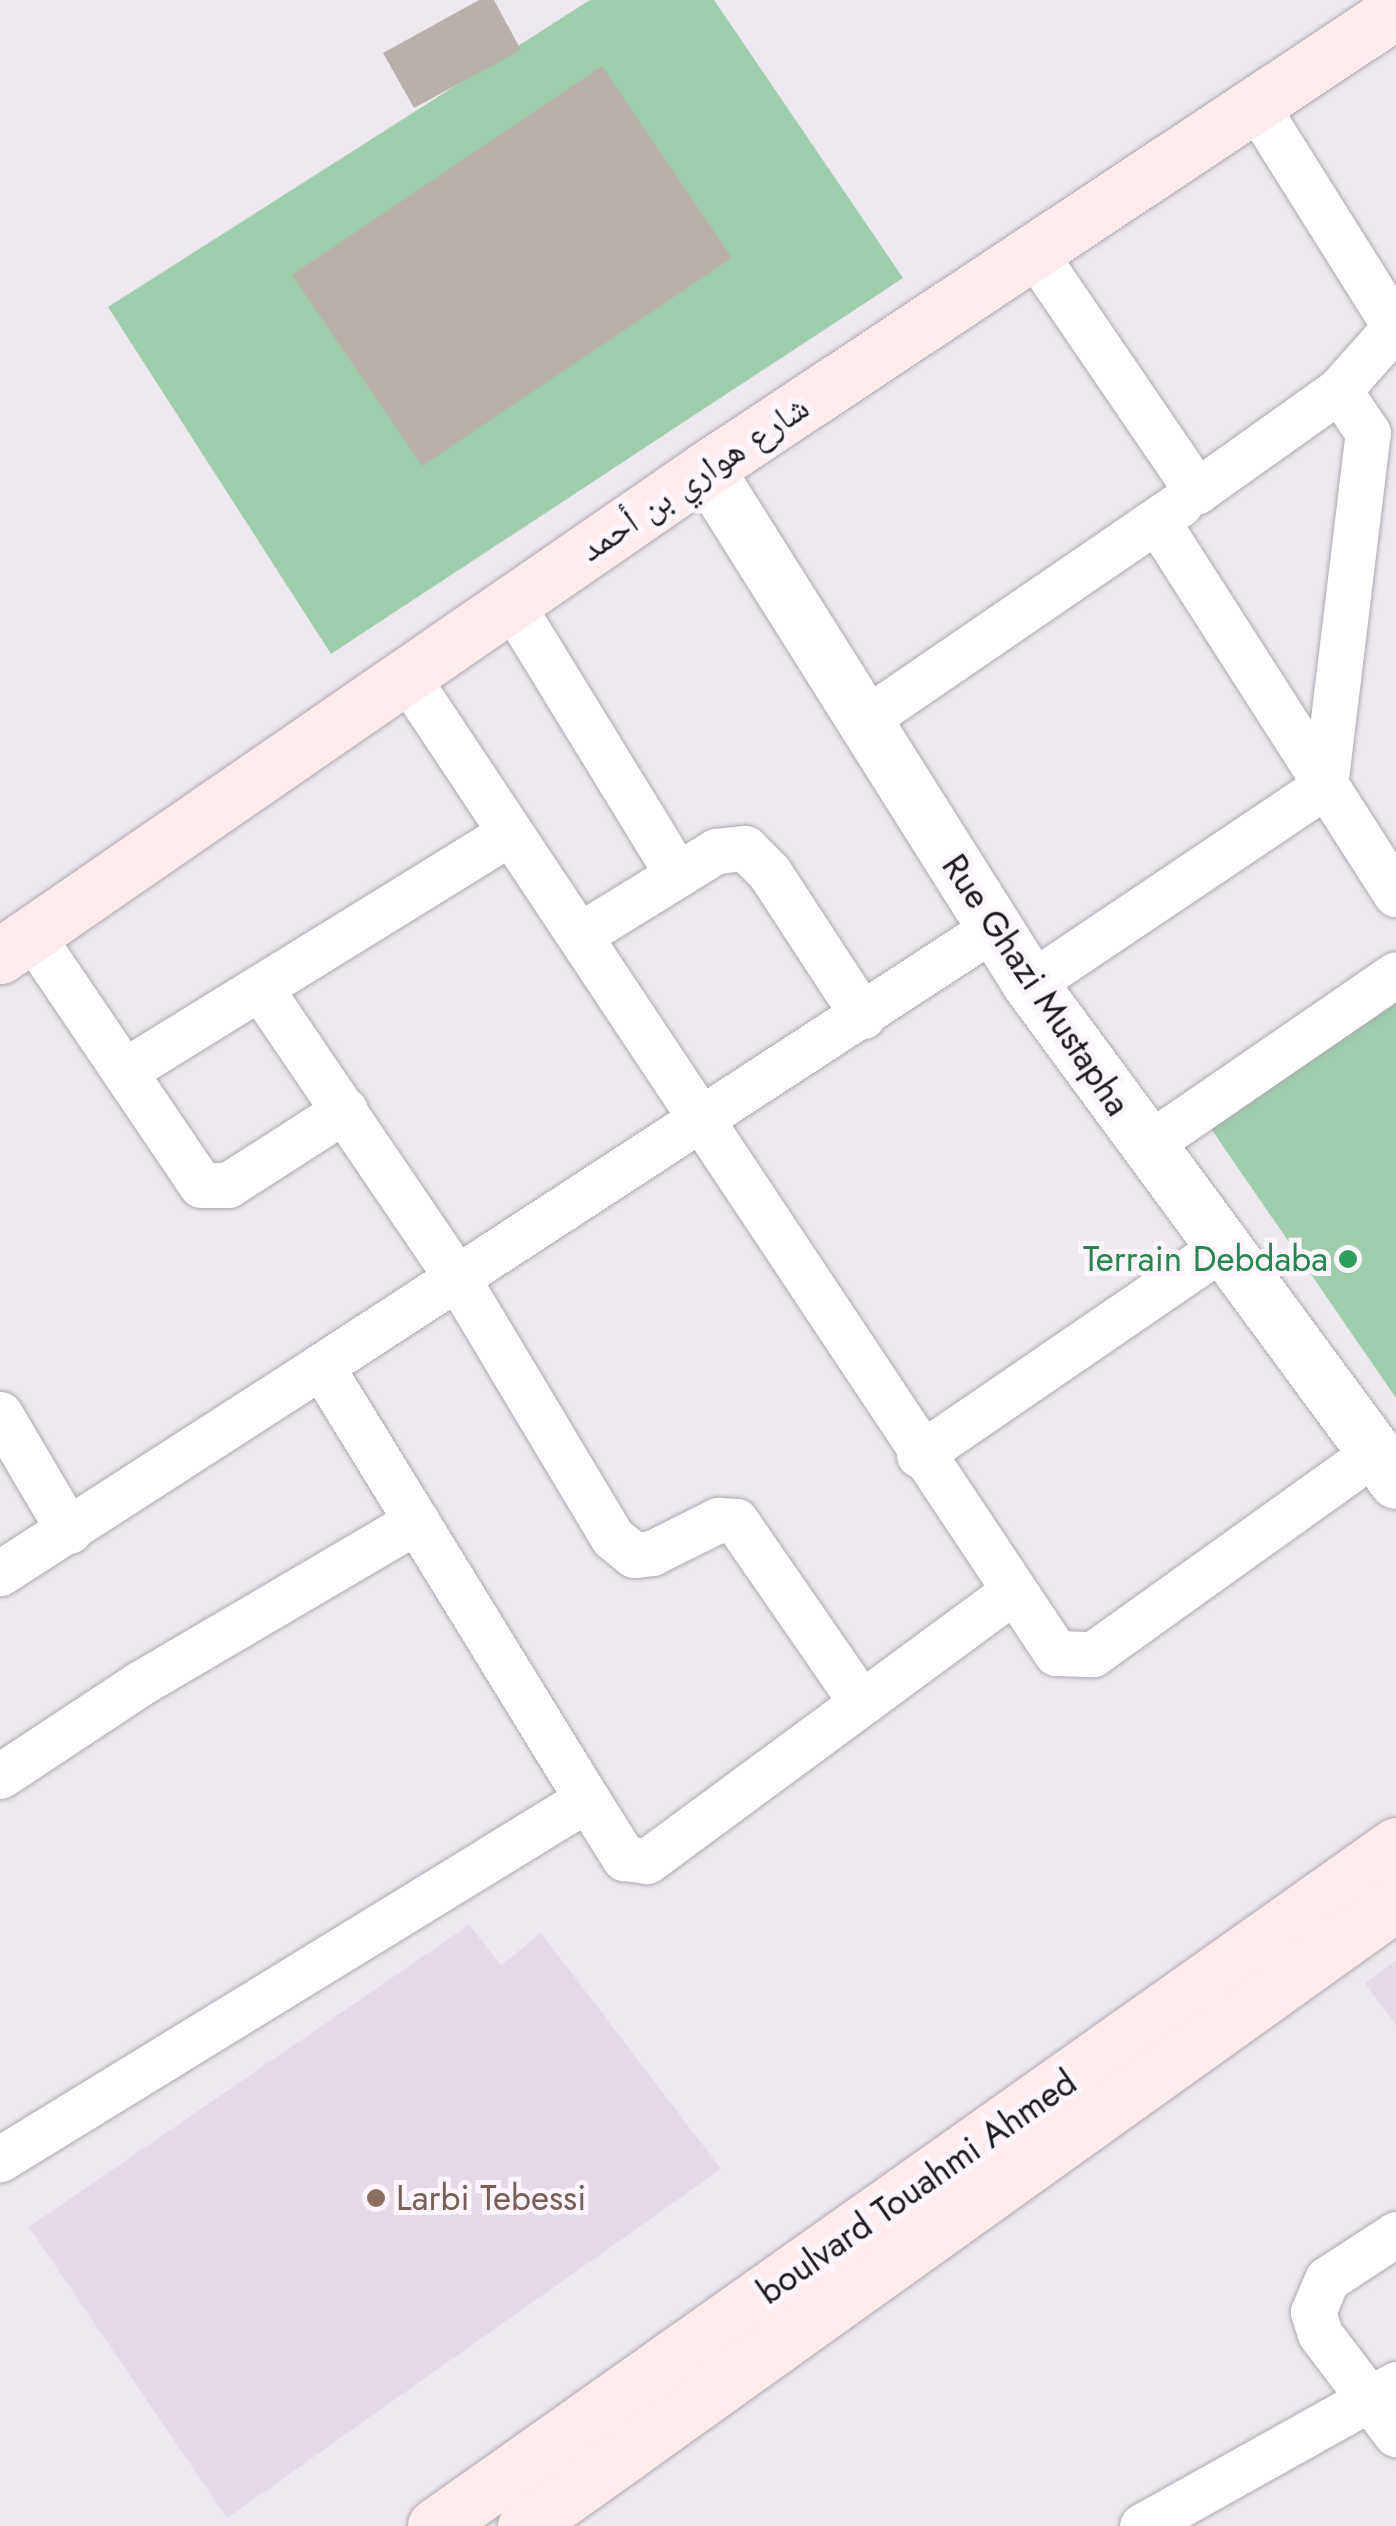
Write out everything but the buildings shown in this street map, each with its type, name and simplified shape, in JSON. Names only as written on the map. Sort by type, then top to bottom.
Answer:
[{"type":"main road","name":"شارع هواري بن أحمد","points":[[15,945],[706,469],[1257,107],[1396,11]]},
{"type":"main road","name":"boulvard Touahmi Ahmed","points":[[435,2526],[1396,1845]]},
{"type":"main road","name":"boulvard Touahmi Ahmed","points":[[524,2526],[1396,1902]]},
{"type":"street","points":[[860,723],[1340,390],[1396,326],[1257,107]]},
{"type":"street","points":[[1033,251],[1197,490]]},
{"type":"street","points":[[1030,984],[1325,786],[1382,437],[1340,390]]},
{"type":"street","name":"Rue Ghazi Mustapha","points":[[706,469],[860,723],[1030,984],[1386,1467]]},
{"type":"street","points":[[1156,521],[1396,894]]},
{"type":"street","points":[[511,603],[677,874]]},
{"type":"street","points":[[405,674],[1010,1593],[1056,1653],[1093,1654],[1386,1467]]},
{"type":"street","points":[[126,1070],[509,833]]},
{"type":"street","points":[[580,935],[716,850],[745,848],[769,872],[862,1016]]},
{"type":"street","points":[[0,1573],[994,927]]},
{"type":"street","points":[[15,945],[126,1070],[208,1188],[228,1185],[345,1110]]},
{"type":"street","points":[[1146,1146],[1396,974]]},
{"type":"street","points":[[260,988],[456,1276],[624,1550],[652,1553],[718,1520],[736,1521],[861,1702]]},
{"type":"street","points":[[919,1456],[1221,1248]]},
{"type":"street","points":[[322,1366],[624,1858],[647,1861],[1010,1593]]},
{"type":"street","points":[[0,1414],[69,1531]]},
{"type":"street","points":[[0,1776],[139,1684],[417,1522]]},
{"type":"street","points":[[0,2159],[587,1799]]},
{"type":"street","points":[[1142,2526],[1211,2511],[1387,2406],[1320,2334],[1316,2294],[1327,2278],[1396,2234]]},
{"type":"shaded area","name":"Larbi Tebessi","points":[[469,1925],[501,1965],[541,1933],[721,2169],[227,2518],[29,2227]]},
{"type":"shaded area","points":[[1396,1961],[1396,2025],[1365,1983]]},
{"type":"green space","points":[[590,0],[714,0],[903,278],[331,654],[108,307]]},
{"type":"green space","name":"Terrain Debdaba","points":[[1396,992],[1396,1398],[1205,1120]]},
{"type":"place","name":"Terrain Debdaba","points":[[1348,1259]]},
{"type":"place","name":"Larbi Tebessi","points":[[376,2198]]}]
